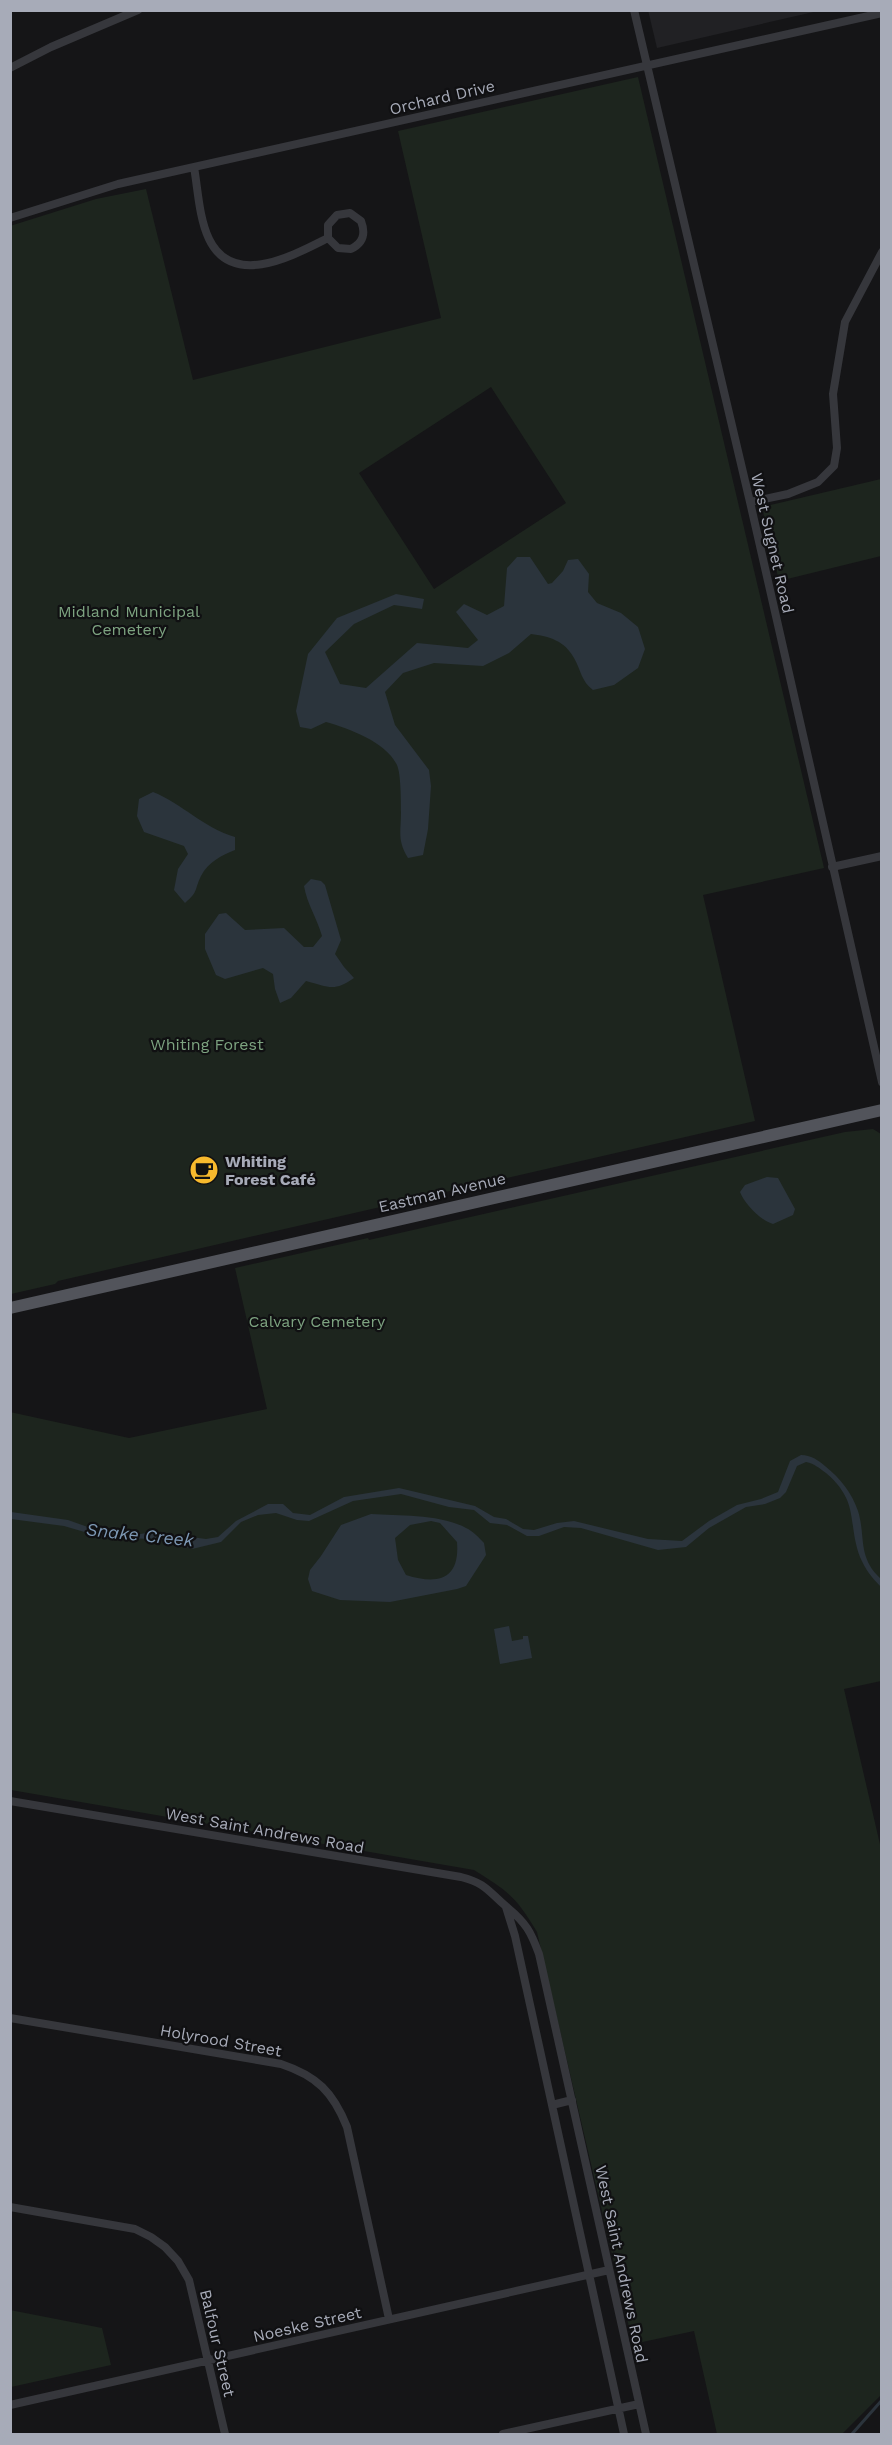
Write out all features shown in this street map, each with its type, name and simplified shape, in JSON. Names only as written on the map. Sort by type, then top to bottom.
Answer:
[{"type":"main road","name":"Eastman Avenue","points":[[10,1308],[882,1110]]},
{"type":"street","points":[[10,68],[51,47],[138,10]]},
{"type":"street","name":"West Sugnet Road","points":[[634,10],[750,502],[882,1082]]},
{"type":"street","name":"Orchard Drive","points":[[10,218],[107,187],[882,13]]},
{"type":"street","points":[[194,167],[210,240],[223,256],[239,264],[254,266],[272,262],[328,238]]},
{"type":"street","points":[[350,213],[361,221],[364,234],[362,241],[351,249],[338,248],[328,238],[328,225],[337,215],[350,213]]},
{"type":"street","points":[[750,502],[788,494],[818,482],[834,466],[837,448],[833,394],[845,322],[882,252]]},
{"type":"street","points":[[832,867],[882,856]]},
{"type":"street","name":"West Saint Andrews Road","points":[[10,1801],[461,1877],[488,1887],[506,1907],[519,1916],[530,1930],[539,1954],[646,2434]]},
{"type":"street","name":"West Saint Andrews Road","points":[[506,1907],[515,1936],[624,2434]]},
{"type":"street","name":"Holyrood Street","points":[[10,2018],[281,2064],[317,2081],[336,2104],[347,2127],[390,2319]]},
{"type":"street","points":[[552,2105],[572,2100]]},
{"type":"street","name":"Balfour Street","points":[[10,2207],[126,2227],[158,2242],[178,2261],[189,2280],[225,2434]]},
{"type":"street","name":"Noeske Street","points":[[10,2405],[609,2270]]},
{"type":"street","points":[[503,2434],[639,2404]]},
{"type":"shaded area","points":[[648,10],[818,10],[818,11],[657,48]]},
{"type":"green space","points":[[638,77],[824,868],[703,895],[755,1121],[58,1281],[55,1284],[11,1294],[10,226],[96,199],[146,189],[193,380],[441,318],[398,131]],"holes":[[[491,387],[566,503],[434,589],[359,473]]]},
{"type":"green space","points":[[881,479],[881,556],[779,581],[762,507]]},
{"type":"green space","name":"Calvary Cemetery","points":[[873,1129],[881,1134],[881,1681],[844,1689],[882,1853],[882,2394],[842,2434],[717,2434],[694,2331],[633,2344],[537,1932],[523,1910],[510,1896],[474,1870],[11,1790],[10,1412],[129,1438],[267,1409],[235,1268],[368,1238],[369,1240],[845,1132]]},
{"type":"green space","points":[[10,2310],[102,2328],[111,2365],[11,2387]]},
{"type":"water","points":[[517,557],[530,557],[548,584],[552,583],[563,571],[568,560],[578,559],[589,574],[588,592],[597,603],[621,613],[638,627],[645,649],[638,668],[614,685],[593,690],[586,683],[566,647],[550,638],[531,634],[509,653],[483,666],[434,663],[403,673],[385,692],[395,725],[429,770],[431,786],[428,829],[423,855],[408,858],[400,836],[399,775],[392,757],[376,743],[326,722],[311,729],[300,727],[296,711],[308,654],[337,618],[396,594],[424,599],[422,609],[394,605],[354,624],[325,652],[340,684],[366,688],[417,643],[468,648],[478,640],[456,612],[464,604],[487,615],[504,606],[507,568]]},
{"type":"water","points":[[153,792],[212,827],[235,837],[235,850],[220,857],[207,867],[194,893],[185,903],[174,890],[178,869],[188,854],[184,846],[144,832],[137,816],[139,799]]},
{"type":"water","points":[[311,879],[321,881],[325,885],[341,940],[335,954],[354,978],[336,987],[306,981],[291,998],[280,1003],[273,974],[263,968],[225,979],[216,975],[205,949],[205,934],[219,914],[226,913],[245,930],[284,928],[304,947],[313,947],[322,936],[304,886]]},
{"type":"water","points":[[767,1177],[778,1178],[795,1209],[793,1215],[773,1224],[754,1211],[740,1192],[745,1185]]},
{"type":"water","points":[[801,1455],[817,1460],[836,1476],[849,1492],[858,1511],[865,1555],[873,1571],[881,1579],[881,1587],[869,1573],[860,1557],[851,1513],[844,1493],[826,1473],[806,1462],[797,1466],[786,1492],[780,1498],[765,1504],[746,1507],[709,1528],[686,1547],[658,1550],[581,1528],[564,1527],[539,1536],[527,1536],[507,1525],[490,1523],[474,1510],[449,1507],[401,1494],[353,1501],[309,1521],[297,1520],[276,1513],[258,1515],[241,1522],[221,1542],[192,1549],[163,1539],[105,1538],[64,1526],[11,1519],[11,1512],[68,1520],[99,1531],[140,1534],[154,1532],[206,1539],[218,1537],[236,1521],[268,1504],[283,1504],[293,1513],[310,1515],[344,1497],[399,1488],[475,1506],[523,1529],[534,1530],[574,1521],[648,1539],[682,1541],[709,1521],[737,1505],[778,1492],[790,1461]]},
{"type":"water","points":[[371,1514],[445,1520],[469,1529],[484,1543],[486,1555],[466,1586],[457,1589],[390,1602],[340,1600],[312,1591],[308,1579],[310,1570],[341,1525]],"holes":[[[431,1521],[440,1523],[457,1542],[457,1555],[451,1572],[437,1579],[406,1575],[398,1560],[395,1538],[410,1525]]]},
{"type":"water","points":[[509,1626],[512,1641],[528,1636],[532,1658],[500,1664],[494,1629]]},
{"type":"waterway","name":"Snake Creek","points":[[852,2434],[882,2400]]},
{"type":"place","name":"Whiting Forest Café","points":[[204,1170]]},
{"type":"park label","name":"Midland Municipal Cemetery","points":[[129,620]]},
{"type":"park label","name":"Whiting Forest","points":[[207,1044]]}]
